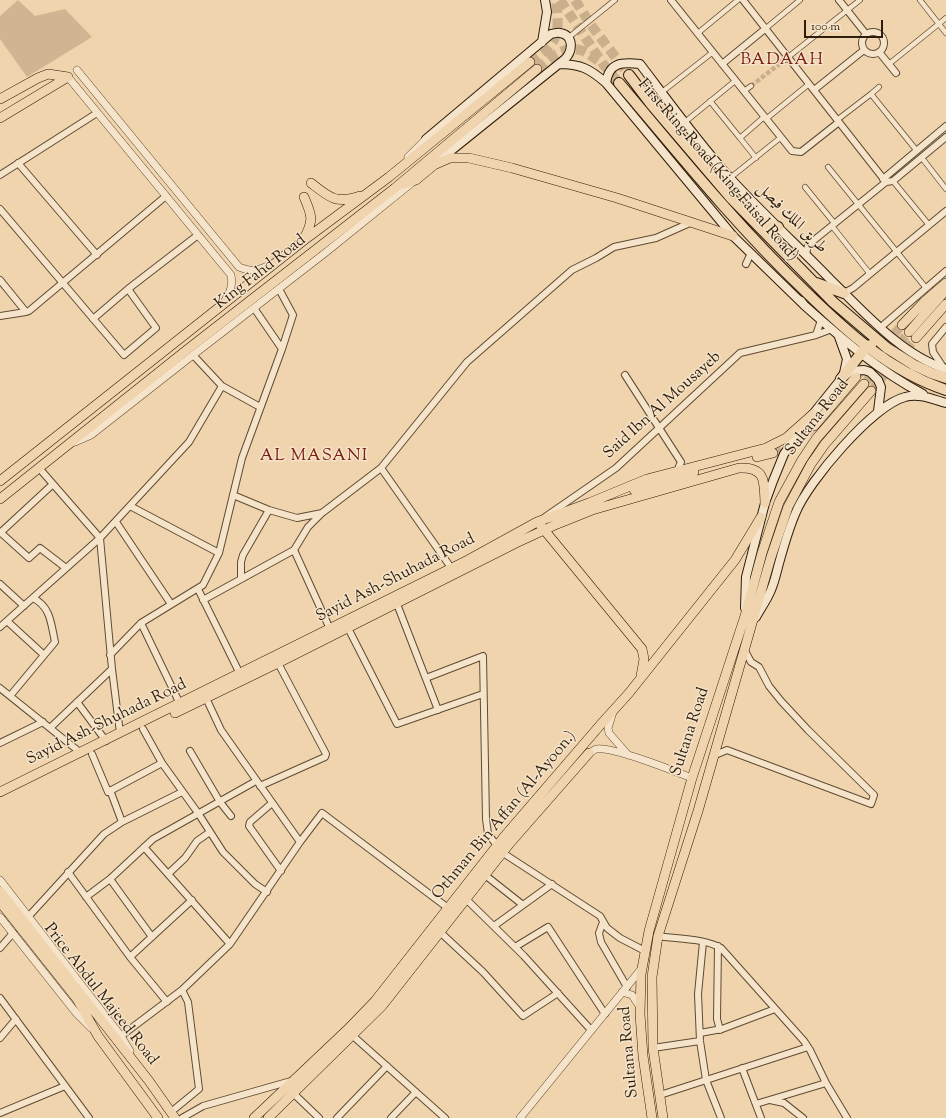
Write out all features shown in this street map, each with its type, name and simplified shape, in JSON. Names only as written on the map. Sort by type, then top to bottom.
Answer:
[{"type":"highway","name":"First Ring Road (King Faisal Road)","points":[[629,75],[651,104],[721,186],[833,302],[882,345],[914,365],[931,373],[946,371]]},
{"type":"highway","name":"First Ring Road (King Faisal Road)","points":[[619,83],[722,205],[770,257],[864,350],[929,384],[946,390]]},
{"type":"highway","points":[[751,218],[778,227]]},
{"type":"highway","points":[[770,257],[777,245]]},
{"type":"highway","points":[[814,282],[844,292]]},
{"type":"highway","points":[[841,379],[864,350],[873,344],[882,345]]},
{"type":"main road","points":[[542,42],[547,12],[545,0]]},
{"type":"main road","points":[[395,188],[416,180],[559,64],[569,55],[571,50],[571,44],[568,38],[561,33],[550,34],[426,139]]},
{"type":"main road","name":"King Fahd Road","points":[[0,481],[326,223],[389,177],[530,62]]},
{"type":"main road","name":"طريق الملك فيصل","points":[[606,83],[607,74],[615,65],[626,63],[640,64],[730,178],[778,227],[901,346],[946,371]]},
{"type":"main road","points":[[559,64],[582,66],[606,83],[733,236],[804,305],[839,335],[864,350],[875,365],[901,383],[931,398]]},
{"type":"main road","name":"King Fahd Road","points":[[0,499],[188,349],[341,230],[366,216],[395,188],[537,69]]},
{"type":"main road","points":[[0,99],[48,74],[68,77]]},
{"type":"main road","points":[[0,118],[68,77]]},
{"type":"main road","points":[[434,165],[450,158],[470,158],[512,168],[623,203],[693,222],[733,236]]},
{"type":"main road","points":[[311,184],[326,195],[341,200],[351,199],[367,193]]},
{"type":"main road","points":[[303,241],[311,227],[311,218],[304,197]]},
{"type":"main road","points":[[326,223],[333,229],[341,230],[342,223],[337,216]]},
{"type":"main road","points":[[770,257],[804,305]]},
{"type":"main road","points":[[902,325],[924,302],[946,283]]},
{"type":"main road","points":[[946,290],[913,335],[946,304]]},
{"type":"main road","points":[[745,616],[746,577],[765,503],[784,454],[841,379],[846,369],[847,359],[839,335]]},
{"type":"main road","points":[[841,379],[851,371],[864,370],[870,372],[878,380],[881,388],[878,411]]},
{"type":"main road","points":[[814,426],[856,377]]},
{"type":"main road","name":"Sultana Road","points":[[652,1118],[643,1056],[640,1007],[641,974],[649,931],[692,778],[745,616],[762,553],[779,502],[802,460],[816,439],[864,384]]},
{"type":"main road","name":"Sultana Road","points":[[663,1118],[653,1048],[652,977],[658,936],[715,755],[753,621],[788,507],[810,464],[825,444],[871,391]]},
{"type":"main road","points":[[753,621],[771,591],[786,537],[796,511],[804,495],[837,452],[878,411],[891,402],[904,397],[918,395],[946,403]]},
{"type":"main road","name":"Sayid Ash-Shuhada Road","points":[[1,793],[452,568],[537,522],[589,503],[646,479],[766,448],[786,438],[813,414]]},
{"type":"main road","points":[[589,503],[705,469],[773,452]]},
{"type":"main road","name":"Sayid Ash-Shuhada Road","points":[[1,793],[92,754],[544,530],[592,510],[739,468],[750,468],[756,470],[761,475],[764,482],[765,503]]},
{"type":"main road","name":"Othman Bin Affan (Al-Ayoon.)","points":[[254,1118],[348,1029],[375,1001],[448,908],[500,849],[614,710],[630,693],[735,560],[761,518]]},
{"type":"main road","points":[[537,522],[642,649],[644,659],[640,679]]},
{"type":"main road","name":"Othman Bin Affan (Al-Ayoon.)","points":[[268,1118],[382,1006],[485,875],[500,849],[589,753]]},
{"type":"main road","name":"Price Abdul Majeed Road","points":[[0,891],[149,1081],[173,1115]]},
{"type":"main road","name":"Price Abdul Majeed Road","points":[[0,902],[76,999],[98,1036],[155,1117]]},
{"type":"street","points":[[568,38],[615,0]]},
{"type":"street","points":[[671,0],[780,138],[792,151],[801,152],[879,87]]},
{"type":"street","points":[[698,33],[738,0]]},
{"type":"street","points":[[743,0],[885,180],[893,181],[929,225]]},
{"type":"street","points":[[722,64],[800,0]]},
{"type":"street","points":[[839,0],[866,34]]},
{"type":"street","points":[[782,62],[860,0]]},
{"type":"street","points":[[920,0],[946,33]]},
{"type":"street","points":[[889,64],[946,18]]},
{"type":"street","points":[[874,32],[882,36],[884,45],[879,52],[872,54],[864,50],[862,42],[863,37],[866,34],[874,32]]},
{"type":"street","points":[[814,90],[864,50]]},
{"type":"street","points":[[662,92],[713,52]]},
{"type":"street","points":[[879,52],[896,73]]},
{"type":"street","points":[[77,70],[239,267],[248,271],[260,270],[274,264]]},
{"type":"street","points":[[68,77],[231,275],[231,290],[222,305]]},
{"type":"street","points":[[685,122],[735,81]]},
{"type":"street","points":[[740,138],[809,84]]},
{"type":"street","points":[[744,91],[751,86]]},
{"type":"street","points":[[871,94],[917,151]]},
{"type":"street","points":[[710,101],[756,158]]},
{"type":"street","points":[[0,175],[97,113]]},
{"type":"street","points":[[806,254],[808,245],[859,204],[946,126]]},
{"type":"street","points":[[893,181],[946,137]]},
{"type":"street","points":[[730,178],[780,138]]},
{"type":"street","points":[[389,177],[426,139]]},
{"type":"street","points":[[922,158],[946,189]]},
{"type":"street","points":[[18,163],[97,255]]},
{"type":"street","points":[[828,167],[926,288]]},
{"type":"street","points":[[67,445],[91,435],[193,354],[279,289],[366,216],[416,180]]},
{"type":"street","points":[[804,187],[870,274]]},
{"type":"street","points":[[0,316],[29,312],[166,196]]},
{"type":"street","points":[[0,209],[124,355],[156,328],[128,289]]},
{"type":"street","points":[[844,292],[853,288],[946,211]]},
{"type":"street","points":[[203,600],[294,550],[308,527],[322,513],[381,468],[467,362],[572,270],[614,247],[656,238],[693,222]]},
{"type":"street","points":[[93,319],[128,289],[198,235]]},
{"type":"street","points":[[746,264],[751,253]]},
{"type":"street","points":[[881,327],[946,271]]},
{"type":"street","points":[[0,280],[26,312]]},
{"type":"street","points":[[110,655],[141,623],[203,585],[219,553],[242,458],[293,315],[279,289]]},
{"type":"street","points":[[254,308],[282,348]]},
{"type":"street","points":[[816,335],[821,320]]},
{"type":"street","points":[[946,326],[932,344],[933,352],[946,371]]},
{"type":"street","name":"Said Ibn Al Mousayeb","points":[[537,522],[616,468],[740,353],[816,335],[832,329]]},
{"type":"street","points":[[193,354],[222,386],[260,407]]},
{"type":"street","points":[[625,375],[681,462],[677,471]]},
{"type":"street","points":[[0,627],[116,522],[189,442],[222,386]]},
{"type":"street","points":[[39,468],[100,538],[110,655],[120,733]]},
{"type":"street","points":[[381,468],[452,568]]},
{"type":"street","points":[[53,484],[0,532],[29,558],[40,548],[66,568]]},
{"type":"street","points":[[233,496],[269,510],[297,518],[322,513]]},
{"type":"street","points":[[130,506],[219,553]]},
{"type":"street","points":[[241,578],[241,562],[243,555],[269,510]]},
{"type":"street","points":[[116,522],[171,604]]},
{"type":"street","points":[[294,550],[330,629]]},
{"type":"street","points":[[0,584],[24,606]]},
{"type":"street","points":[[198,589],[240,674]]},
{"type":"street","points":[[10,696],[55,642],[49,613],[38,601],[33,598]]},
{"type":"street","points":[[397,604],[438,710]]},
{"type":"street","points":[[7,621],[44,655]]},
{"type":"street","points":[[141,623],[180,704]]},
{"type":"street","points":[[348,628],[397,724],[483,694]]},
{"type":"street","points":[[715,755],[727,750],[871,804],[874,795],[808,730],[781,701],[769,686],[759,667],[751,662],[745,651]]},
{"type":"street","points":[[426,678],[483,656],[486,820],[488,834],[500,849],[600,916],[607,928],[620,938],[645,952]]},
{"type":"street","points":[[86,897],[110,879],[153,839],[198,813],[258,783],[325,757],[326,754],[278,663]]},
{"type":"street","points":[[50,728],[112,669]]},
{"type":"street","points":[[0,688],[81,753]]},
{"type":"street","points":[[206,698],[221,730],[300,842]]},
{"type":"street","points":[[77,702],[106,741]]},
{"type":"street","points":[[614,710],[608,728],[608,733],[628,755]]},
{"type":"street","points":[[1,742],[43,722]]},
{"type":"street","points":[[143,729],[162,763],[198,813],[223,852],[255,884],[267,892]]},
{"type":"street","points":[[589,753],[596,748],[605,749],[628,755],[692,778]]},
{"type":"street","points":[[190,751],[230,816]]},
{"type":"street","points":[[92,754],[108,792],[162,763]]},
{"type":"street","points":[[110,790],[122,822]]},
{"type":"street","points":[[28,917],[104,834],[122,822],[182,792]]},
{"type":"street","points":[[272,803],[250,822],[249,826],[280,871]]},
{"type":"street","points":[[121,1036],[182,990],[230,944],[300,842],[322,813],[448,908]]},
{"type":"street","points":[[168,874],[185,858],[197,841],[210,832]]},
{"type":"street","points":[[144,847],[230,944]]},
{"type":"street","points":[[68,872],[130,957],[167,1002]]},
{"type":"street","points":[[485,875],[523,905]]},
{"type":"street","points":[[110,879],[152,937]]},
{"type":"street","points":[[0,880],[121,1036],[149,1081]]},
{"type":"street","points":[[494,926],[552,884]]},
{"type":"street","points":[[466,899],[515,947],[592,1030]]},
{"type":"street","points":[[130,957],[192,900]]},
{"type":"street","points":[[0,917],[77,1014],[98,1036]]},
{"type":"street","points":[[604,922],[599,933],[601,942],[625,989],[632,995],[640,1007]]},
{"type":"street","points":[[515,947],[548,927],[605,1014]]},
{"type":"street","points":[[440,932],[483,972],[523,1016],[558,993]]},
{"type":"street","points":[[0,948],[13,933]]},
{"type":"street","points":[[658,936],[703,942],[718,946],[808,1047],[826,1083],[847,1118]]},
{"type":"street","points":[[703,942],[698,994],[700,1041],[706,1080],[720,1118]]},
{"type":"street","points":[[718,946],[717,1019],[720,1030]]},
{"type":"street","points":[[520,1118],[642,968]]},
{"type":"street","points":[[173,1115],[199,1090],[188,1002],[182,990]]},
{"type":"street","points":[[0,998],[89,1118]]},
{"type":"street","points":[[700,1033],[720,1030],[775,1009]]},
{"type":"street","points":[[0,1038],[16,1020]]},
{"type":"street","points":[[353,1036],[445,1118]]},
{"type":"street","points":[[653,1048],[700,1041]]},
{"type":"street","points":[[660,1096],[808,1047]]},
{"type":"street","points":[[337,1118],[387,1066]]},
{"type":"street","points":[[742,1068],[761,1118]]},
{"type":"street","points":[[182,1118],[203,1106],[279,1086],[294,1080]]},
{"type":"street","points":[[756,1104],[826,1083]]},
{"type":"street","points":[[0,1113],[65,1086]]},
{"type":"street","points":[[391,1118],[416,1092]]},
{"type":"street","points":[[294,1094],[319,1118]]},
{"type":"street","points":[[770,1100],[784,1103],[803,1118]]},
{"type":"shaded area","points":[[18,0],[35,16],[65,9],[92,37],[27,77],[0,39],[0,16]]},
{"type":"tunnel","points":[[530,62],[552,43],[556,35],[558,18],[556,0]]},
{"type":"tunnel","points":[[560,0],[603,64],[619,83]]},
{"type":"tunnel","points":[[575,0],[591,25],[629,75]]},
{"type":"tunnel","points":[[537,69],[562,51],[574,49],[583,51],[600,62]]},
{"type":"tunnel","points":[[751,86],[782,62]]},
{"type":"tunnel","points":[[858,375],[902,325]]},
{"type":"tunnel","points":[[864,384],[909,332]]},
{"type":"tunnel","points":[[871,391],[916,338]]},
{"type":"tunnel","points":[[773,453],[801,438],[814,426]]},
{"type":"district","name":"BADAAH","points":[[782,61]]},
{"type":"district","name":"AL MASANI","points":[[314,457]]}]
